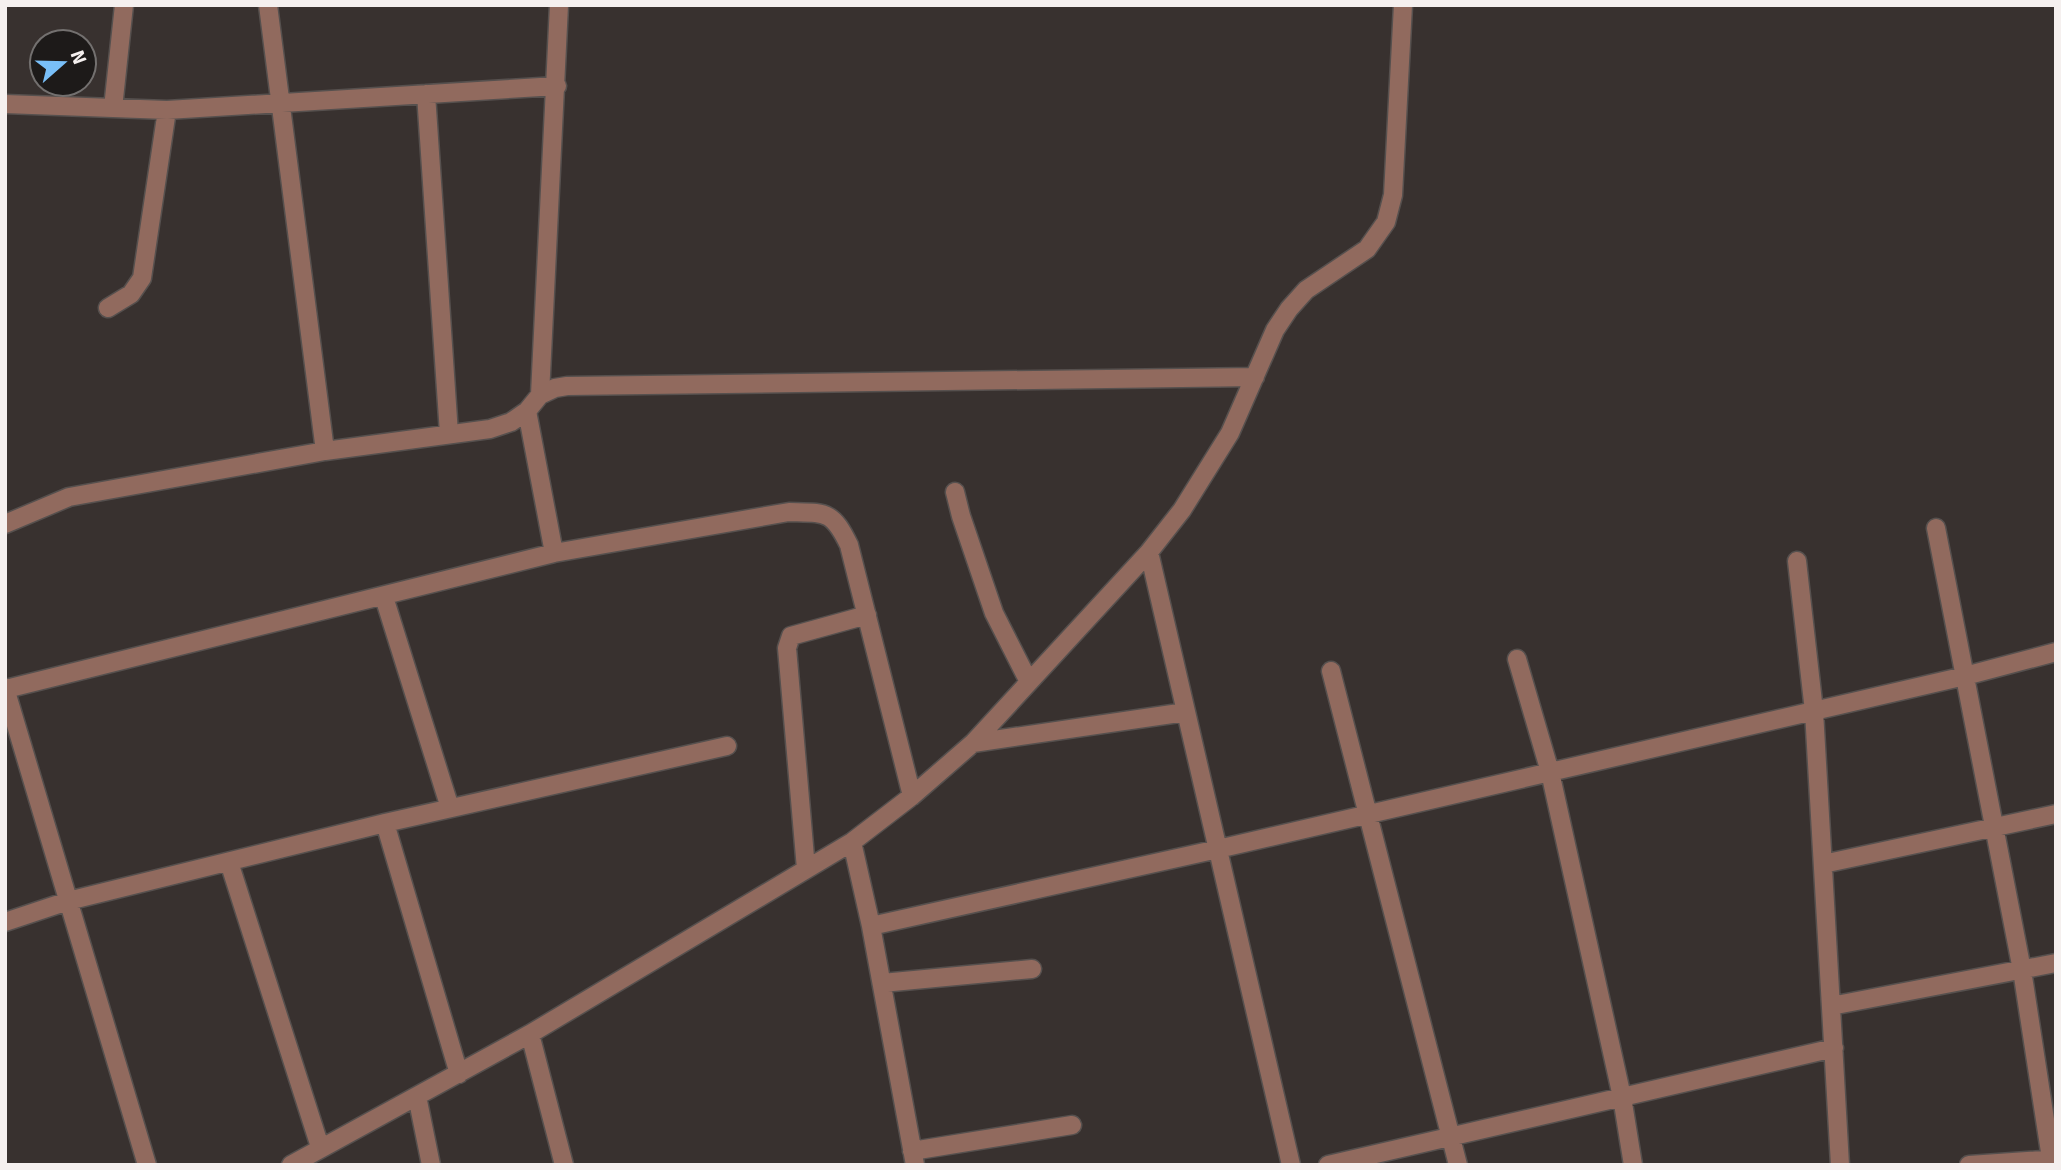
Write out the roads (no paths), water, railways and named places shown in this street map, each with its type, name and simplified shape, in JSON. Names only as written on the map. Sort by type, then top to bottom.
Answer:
[{"type":"street","points":[[113,108],[124,5]]},
{"type":"street","points":[[268,5],[325,451]]},
{"type":"street","points":[[540,395],[559,5]]},
{"type":"street","points":[[291,1165],[530,1034],[852,842],[912,796],[973,743],[1149,552],[1182,510],[1230,433],[1275,330],[1289,309],[1306,290],[1367,249],[1386,222],[1393,195],[1403,5]]},
{"type":"street","points":[[5,104],[167,110],[557,86]]},
{"type":"street","points":[[426,94],[449,434]]},
{"type":"street","points":[[108,308],[131,294],[142,278],[167,110]]},
{"type":"street","points":[[5,524],[69,497],[325,451],[489,429],[511,422],[527,411],[540,395],[567,386],[1255,377]]},
{"type":"street","points":[[527,411],[554,553]]},
{"type":"street","points":[[955,492],[994,614],[1028,682]]},
{"type":"street","points":[[147,1165],[6,689],[554,553],[789,512],[819,513],[838,522],[849,545],[912,796]]},
{"type":"street","points":[[1936,528],[2022,970],[2053,1161],[1969,1165]]},
{"type":"street","points":[[1149,552],[1291,1165]]},
{"type":"street","points":[[1797,561],[1814,711],[1840,1165]]},
{"type":"street","points":[[384,597],[450,808]]},
{"type":"street","points":[[806,869],[787,648],[791,636],[867,615]]},
{"type":"street","points":[[871,926],[1368,815],[1965,676],[2056,652]]},
{"type":"street","points":[[1517,659],[1550,772],[1622,1097],[1633,1165]]},
{"type":"street","points":[[1331,671],[1458,1165]]},
{"type":"street","points":[[973,743],[1186,712]]},
{"type":"street","points":[[5,922],[68,901],[385,823],[727,746]]},
{"type":"street","points":[[1823,864],[2056,814]]},
{"type":"street","points":[[385,823],[458,1074]]},
{"type":"street","points":[[852,842],[871,926],[914,1158],[1072,1125]]},
{"type":"street","points":[[229,862],[320,1147]]},
{"type":"street","points":[[1831,1006],[2056,963]]},
{"type":"street","points":[[882,983],[1032,969]]},
{"type":"street","points":[[530,1034],[564,1165]]},
{"type":"street","points":[[1328,1165],[1834,1048]]},
{"type":"street","points":[[416,1096],[431,1165]]}]
